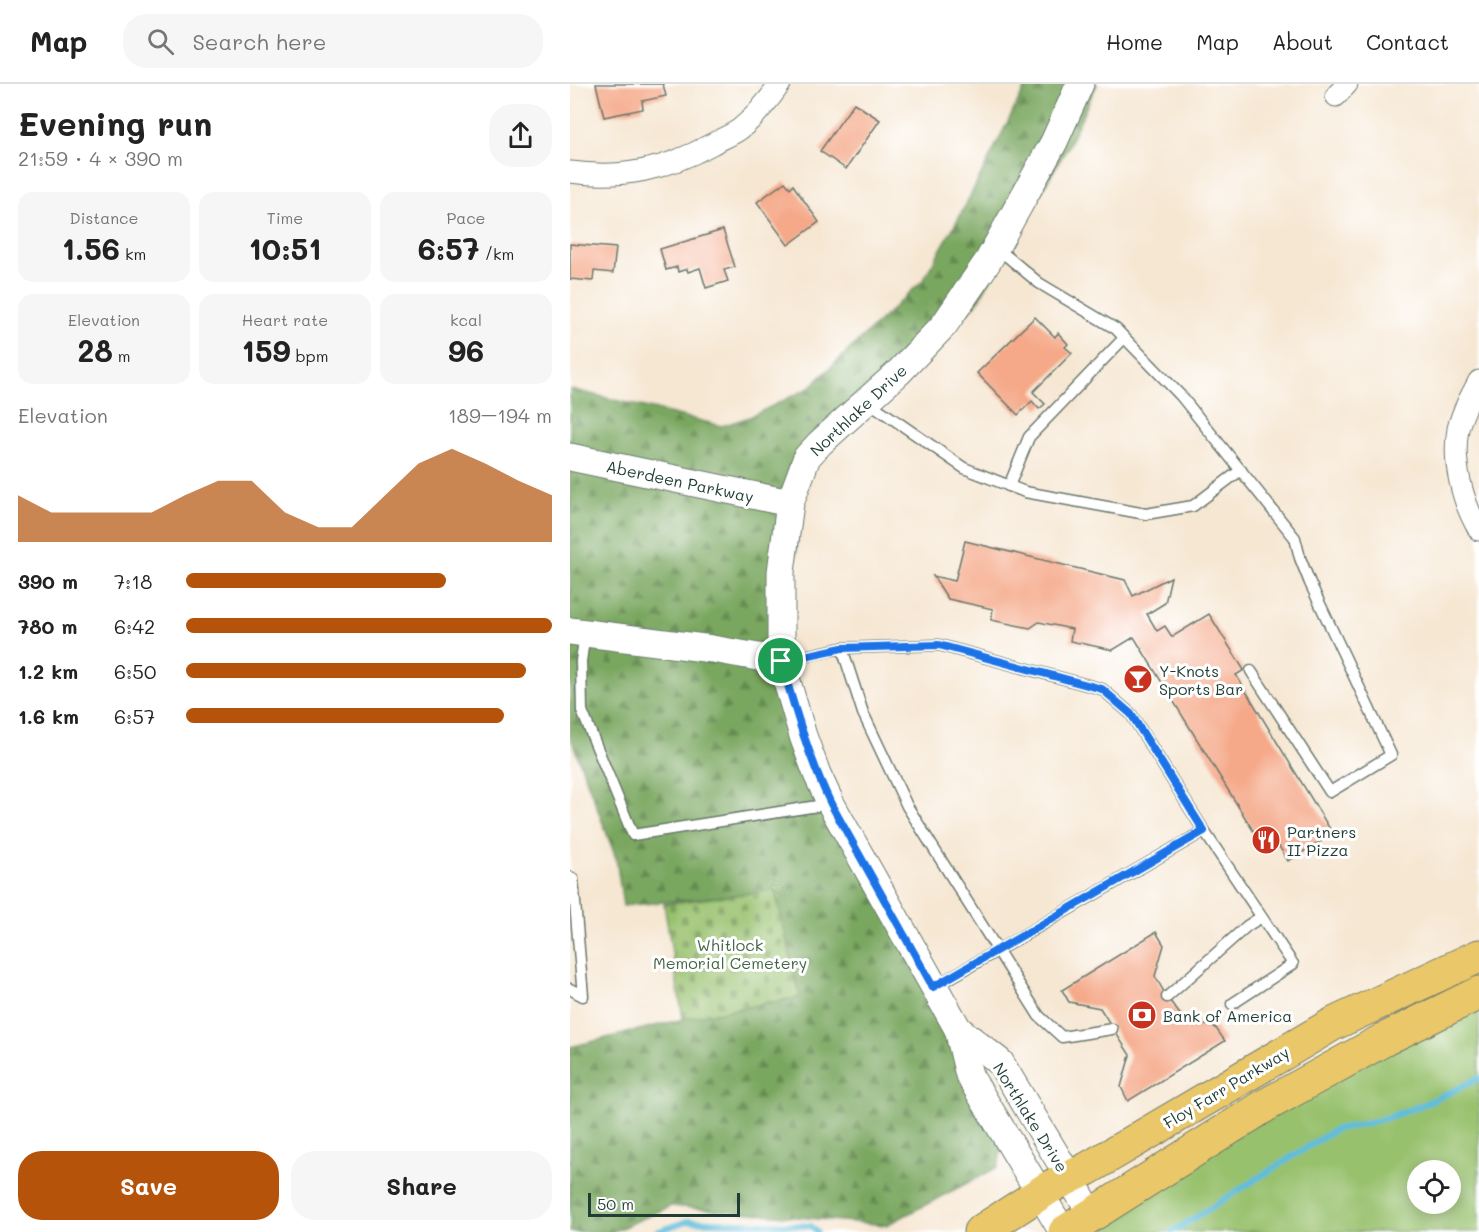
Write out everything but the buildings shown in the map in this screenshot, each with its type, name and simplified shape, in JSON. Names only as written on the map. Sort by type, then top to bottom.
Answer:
[{"type":"main road","name":"Floy Farr Parkway","points":[[980,1232],[1040,1194],[1333,1024],[1479,956]]},
{"type":"main road","points":[[1064,1232],[1097,1224],[1266,1105],[1385,1039],[1479,993]]},
{"type":"street","points":[[570,172],[604,176],[644,171],[677,162],[740,129],[780,84]]},
{"type":"street","name":"Northlake Drive","points":[[1064,1232],[969,1075],[958,1029],[831,804],[817,774],[803,736],[781,661],[781,572],[790,503],[807,457],[899,372],[944,325],[996,247],[1054,142],[1080,84]]},
{"type":"street","points":[[1479,381],[1469,398],[1458,429],[1458,463],[1462,495],[1479,530]]},
{"type":"street","name":"Aberdeen Parkway","points":[[570,457],[790,503]]},
{"type":"street","points":[[578,632],[781,661]]},
{"type":"street","name":"Northlake Drive","points":[[958,1029],[1000,1062],[1097,1224]]},
{"type":"lane","points":[[996,247],[1039,282],[1106,323],[1124,338],[1182,396],[1295,538],[1310,583],[1391,755],[1330,792],[1251,671]]},
{"type":"lane","points":[[1009,486],[1029,437],[1124,338]]},
{"type":"lane","points":[[867,401],[964,468],[1025,492],[1146,514],[1193,506],[1241,470]]},
{"type":"lane","points":[[578,632],[582,711],[633,835],[831,804]]},
{"type":"lane","points":[[781,661],[842,648],[939,645],[1102,689],[1131,714],[1204,831],[1293,964],[1232,1004]]},
{"type":"lane","points":[[842,648],[863,713],[907,806],[1039,1016],[1062,1037],[1112,1029]]},
{"type":"lane","points":[[933,987],[1204,831]]},
{"type":"lane","points":[[570,877],[573,879],[584,996],[570,990]]},
{"type":"lane","points":[[1167,997],[1247,926],[1261,917]]},
{"type":"green space","points":[[1027,84],[1097,84],[1067,148],[976,305],[867,401],[808,457],[781,661],[803,736],[1004,1134],[998,1167],[887,1225],[671,1206],[612,1232],[570,1232],[570,1047],[683,1019],[800,997],[775,891],[623,906],[616,858],[570,736],[570,389],[722,426],[750,417],[809,388],[923,280],[961,214]]},
{"type":"green space","name":"Whitlock Memorial Cemetery","points":[[775,890],[800,997],[683,1019],[664,904]]},
{"type":"green space","points":[[1479,1000],[1479,1232],[1103,1232],[1092,1215]]},
{"type":"waterway","points":[[1172,1232],[1336,1129],[1373,1122],[1409,1110],[1479,1078]]},
{"type":"waterway","points":[[656,1232],[687,1221],[811,1226],[817,1232]]},
{"type":"place","name":"Y-Knots Sports Bar","points":[[1138,679]]},
{"type":"place","name":"Partners II Pizza","points":[[1266,840]]},
{"type":"place","name":"Bank of America","points":[[1142,1015]]},
{"type":"route","points":[[939,645],[1102,689],[1131,714],[1204,831],[933,987],[831,804],[817,774],[803,736],[781,661],[842,648],[939,645]]}]
